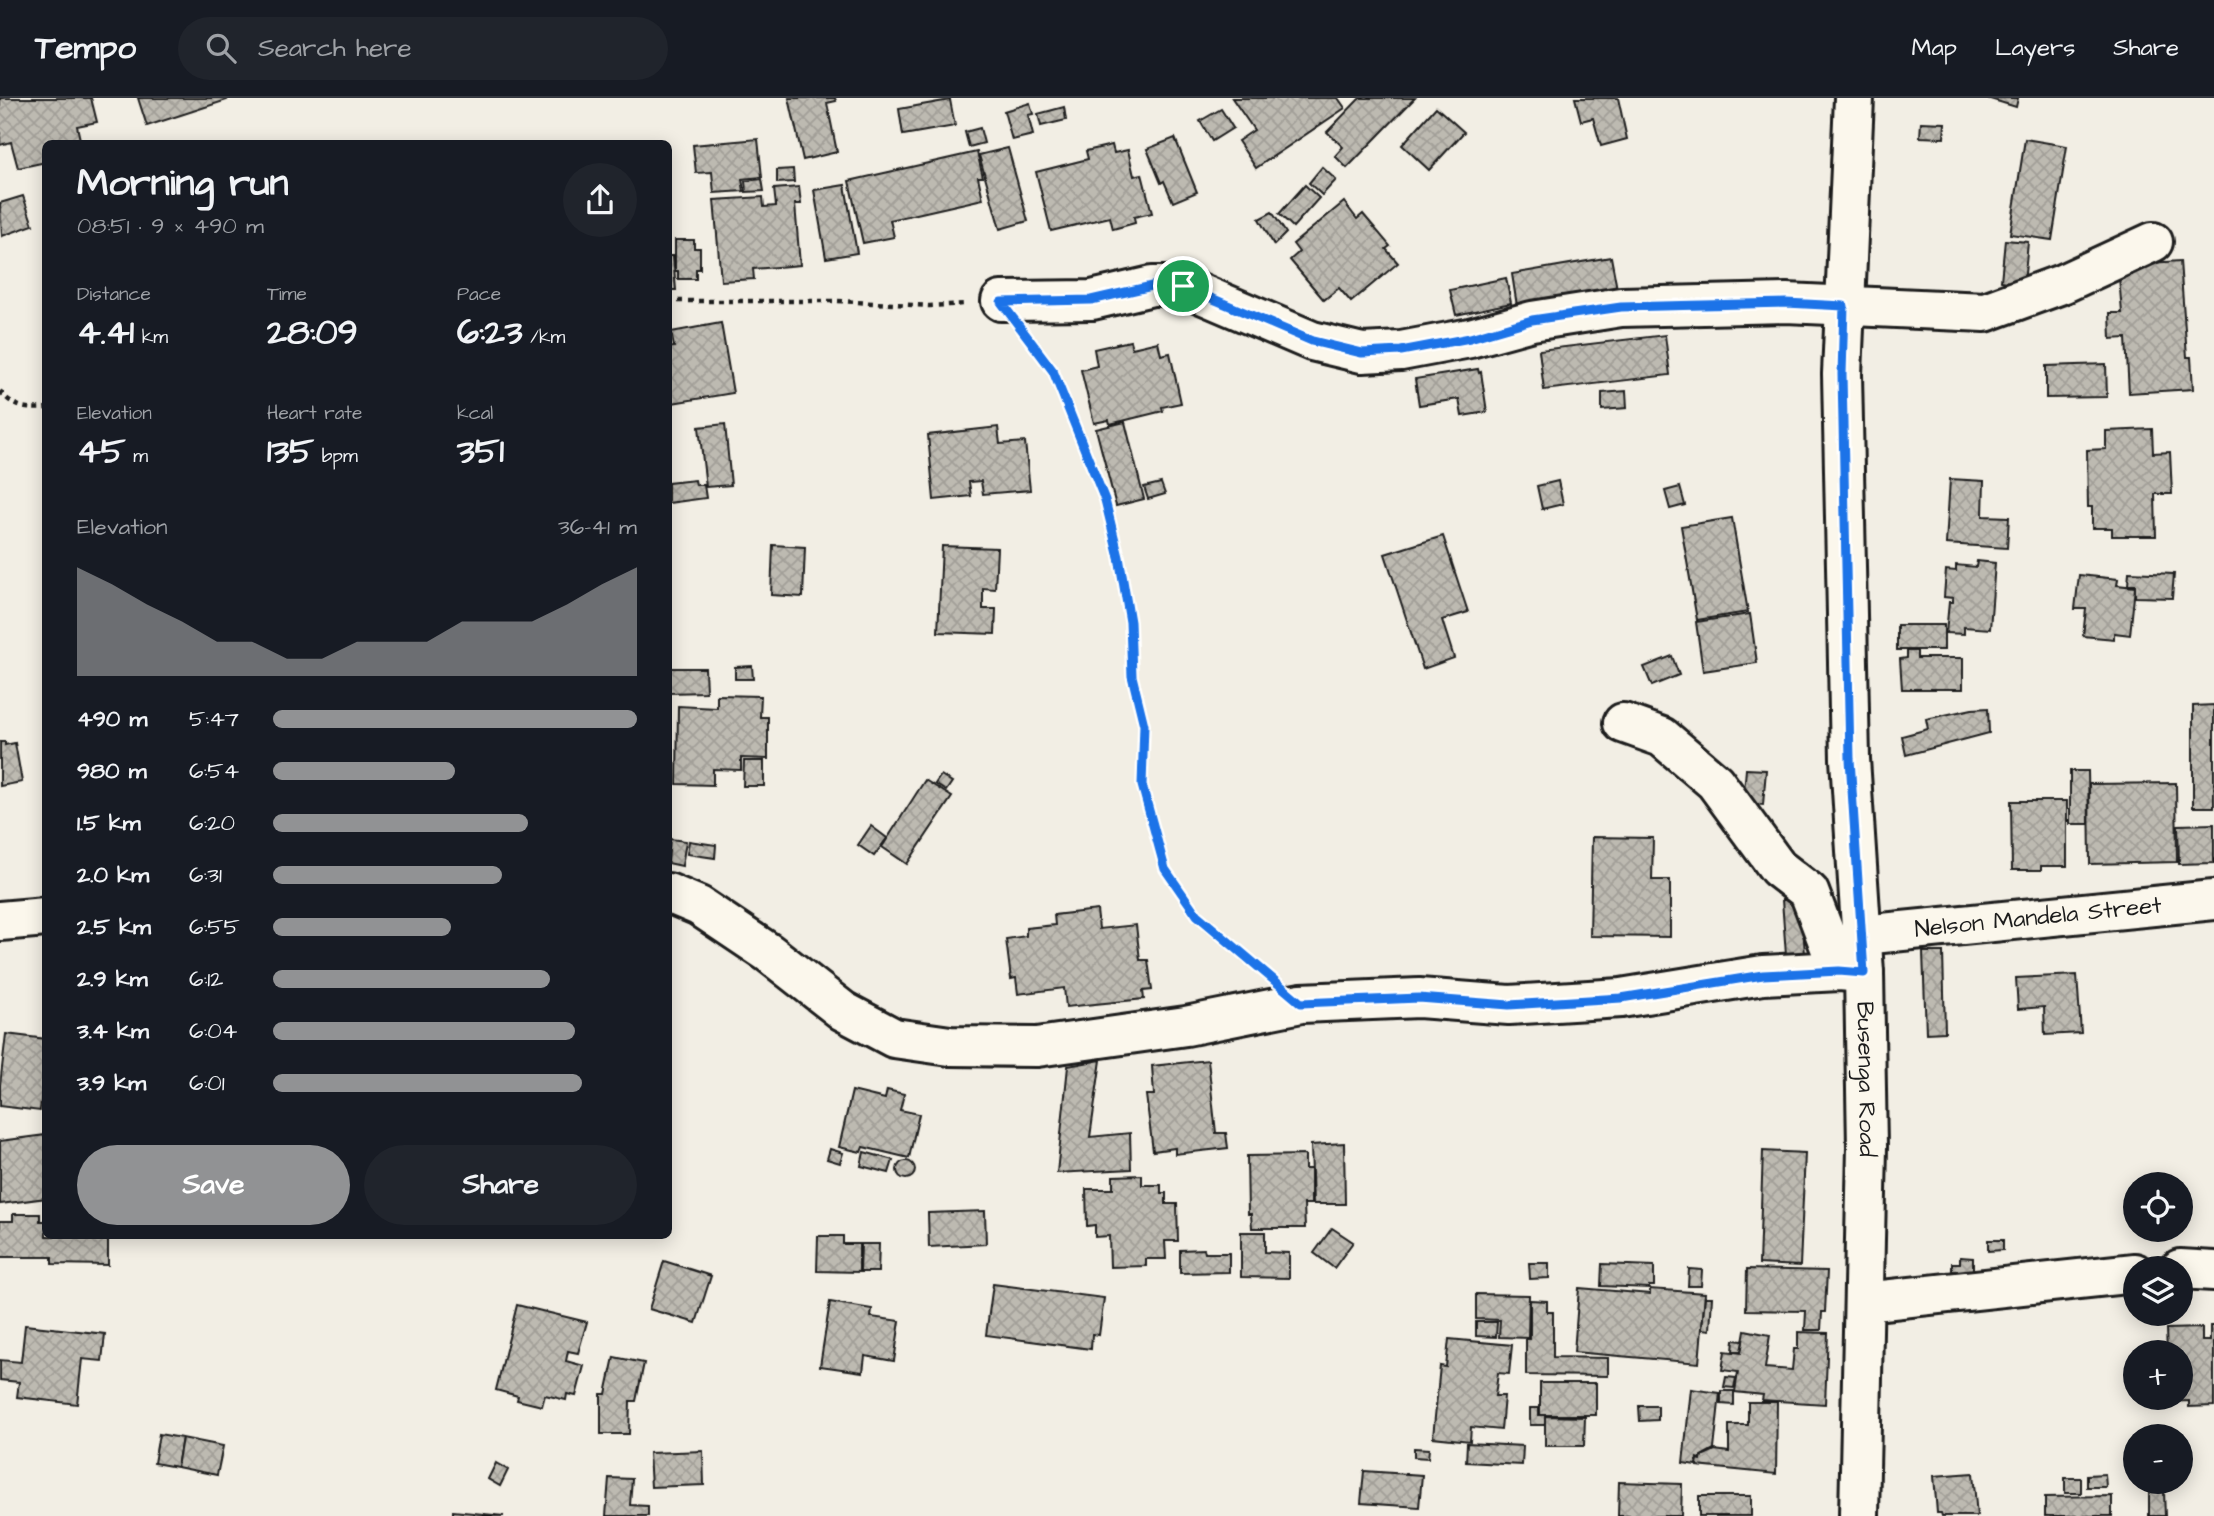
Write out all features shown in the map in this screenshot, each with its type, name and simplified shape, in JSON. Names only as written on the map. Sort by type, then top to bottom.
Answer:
[{"type":"street","name":"Busenga Road","points":[[1854,98],[1842,374],[1850,759],[1861,934],[1851,972],[1867,1147],[1859,1516]]},
{"type":"street","points":[[1001,302],[1091,300],[1152,286],[1183,286],[1312,341],[1362,353],[1401,351],[1470,338],[1532,320],[1621,307],[1786,303],[1985,312],[2062,284],[2152,242]]},
{"type":"street","points":[[672,895],[699,906],[769,953],[844,1011],[894,1038],[950,1046],[1037,1047],[1186,1026],[1301,1003],[1419,998],[1509,1005],[1621,998],[1763,975],[1851,972],[1809,892],[1778,868],[1715,782],[1662,737],[1623,723]]},
{"type":"street","name":"Nelson Mandela Street","points":[[1861,934],[2214,900]]},
{"type":"street","points":[[0,921],[42,916]]},
{"type":"street","points":[[2193,1270],[2214,1271]]},
{"type":"street","points":[[1864,1302],[2123,1274]]},
{"type":"path","points":[[672,301],[837,302],[930,306],[1001,302],[1053,371],[1105,500],[1130,622],[1132,676],[1144,725],[1142,785],[1165,869],[1197,915],[1301,1003]]},
{"type":"path","points":[[0,391],[10,403],[19,407],[28,410],[42,408]]},
{"type":"building","points":[[0,98],[91,98],[97,122],[77,126],[80,140],[42,140],[42,163],[18,168],[11,142],[0,145]]},
{"type":"building","points":[[138,98],[226,98],[227,100],[147,126]]},
{"type":"building","points":[[789,98],[835,98],[836,101],[827,103],[837,152],[803,160]]},
{"type":"building","points":[[1232,98],[1338,98],[1345,108],[1256,168],[1238,141],[1254,130]]},
{"type":"building","points":[[1360,98],[1415,98],[1347,168],[1335,156],[1343,147],[1327,132]]},
{"type":"building","points":[[1575,98],[1618,98],[1627,139],[1601,146],[1593,118],[1581,121]]},
{"type":"building","points":[[1987,98],[2018,98],[2016,107]]},
{"type":"building","points":[[950,100],[955,126],[903,135],[899,109]]},
{"type":"building","points":[[1030,103],[1033,114],[1028,115],[1033,135],[1012,140],[1004,111]]},
{"type":"building","points":[[1064,107],[1066,120],[1041,126],[1038,114]]},
{"type":"building","points":[[1436,107],[1464,132],[1429,170],[1402,145]]},
{"type":"building","points":[[1221,109],[1233,128],[1212,141],[1200,121]]},
{"type":"building","points":[[1921,122],[1945,123],[1944,138],[1920,137]]},
{"type":"building","points":[[980,128],[984,143],[969,147],[965,132]]},
{"type":"building","points":[[1175,138],[1197,192],[1173,202],[1164,181],[1161,183],[1147,149]]},
{"type":"building","points":[[758,139],[762,177],[742,179],[744,191],[714,193],[712,172],[696,173],[693,145]]},
{"type":"building","points":[[2025,139],[2067,146],[2052,240],[2010,234]]},
{"type":"building","points":[[1112,145],[1114,153],[1128,150],[1134,176],[1142,174],[1152,213],[1134,217],[1135,223],[1113,229],[1110,217],[1051,231],[1036,172],[1088,159],[1086,151]]},
{"type":"building","points":[[1008,148],[1028,221],[1000,229],[979,155]]},
{"type":"building","points":[[977,152],[983,177],[978,177],[983,199],[890,220],[894,237],[863,243],[849,181]]},
{"type":"building","points":[[1322,167],[1336,180],[1322,195],[1309,183]]},
{"type":"building","points":[[793,169],[794,182],[777,183],[777,170]]},
{"type":"building","points":[[762,179],[764,191],[746,192],[745,181]]},
{"type":"building","points":[[845,185],[857,253],[826,258],[814,190]]},
{"type":"building","points":[[1305,185],[1319,198],[1293,227],[1279,214]]},
{"type":"building","points":[[799,187],[801,204],[795,204],[800,265],[753,269],[754,279],[721,281],[714,200],[763,197],[764,207],[776,206],[774,189]]},
{"type":"building","points":[[23,196],[33,225],[2,236],[0,203]]},
{"type":"building","points":[[1344,202],[1357,219],[1363,214],[1390,246],[1386,249],[1398,263],[1351,302],[1339,288],[1324,300],[1290,260],[1299,252],[1293,244]]},
{"type":"building","points":[[1272,212],[1286,233],[1274,245],[1259,219]]},
{"type":"building","points":[[675,240],[694,240],[694,248],[700,248],[700,269],[696,269],[696,279],[678,279],[678,271],[675,271]]},
{"type":"building","points":[[2005,240],[2028,242],[2024,284],[2001,281]]},
{"type":"building","points":[[672,256],[673,256],[676,290],[672,290]]},
{"type":"building","points":[[1611,257],[1617,289],[1517,306],[1512,274]]},
{"type":"building","points":[[2180,261],[2187,357],[2191,357],[2193,389],[2129,393],[2126,338],[2111,339],[2110,313],[2122,313],[2118,265]]},
{"type":"building","points":[[1506,278],[1511,303],[1456,315],[1450,290]]},
{"type":"building","points":[[721,323],[733,393],[672,403],[672,332]]},
{"type":"building","points":[[1665,335],[1670,375],[1544,390],[1539,350]]},
{"type":"building","points":[[1130,341],[1132,348],[1158,342],[1161,355],[1170,353],[1181,403],[1162,407],[1163,411],[1110,424],[1109,420],[1094,423],[1081,370],[1097,366],[1094,349]]},
{"type":"building","points":[[2106,364],[2107,397],[2046,398],[2046,366]]},
{"type":"building","points":[[1478,369],[1479,373],[1481,372],[1487,412],[1462,416],[1459,399],[1419,405],[1415,379]]},
{"type":"building","points":[[1626,391],[1627,408],[1602,410],[1602,393]]},
{"type":"building","points":[[1125,422],[1144,499],[1116,506],[1096,429]]},
{"type":"building","points":[[725,424],[731,485],[706,487],[699,427]]},
{"type":"building","points":[[998,427],[1000,444],[1025,442],[1030,490],[983,494],[981,481],[969,482],[971,496],[934,500],[928,435]]},
{"type":"building","points":[[2152,429],[2153,453],[2170,452],[2172,494],[2155,494],[2156,536],[2112,536],[2112,528],[2092,528],[2092,507],[2088,507],[2087,450],[2106,449],[2106,431]]},
{"type":"building","points":[[1950,479],[1984,481],[1983,516],[2009,517],[2007,548],[1946,544]]},
{"type":"building","points":[[695,480],[696,485],[704,485],[706,498],[672,502],[672,483]]},
{"type":"building","points":[[1558,481],[1563,504],[1542,509],[1537,486]]},
{"type":"building","points":[[1161,483],[1165,494],[1148,499],[1144,487]]},
{"type":"building","points":[[1680,487],[1685,505],[1670,509],[1665,491]]},
{"type":"building","points":[[1732,518],[1748,612],[1697,620],[1681,526]]},
{"type":"building","points":[[1443,536],[1468,612],[1442,620],[1454,658],[1423,669],[1385,554]]},
{"type":"building","points":[[773,545],[805,547],[803,597],[771,595]]},
{"type":"building","points":[[942,546],[997,548],[995,589],[983,588],[983,609],[996,609],[995,634],[938,632]]},
{"type":"building","points":[[1977,561],[1995,563],[1990,629],[1964,627],[1964,634],[1946,633],[1949,602],[1953,602],[1953,598],[1944,597],[1946,570],[1956,571],[1956,565],[1976,567]]},
{"type":"building","points":[[2129,572],[2174,574],[2172,598],[2135,597],[2135,585],[2128,585]]},
{"type":"building","points":[[2079,575],[2118,579],[2117,585],[2135,587],[2130,635],[2114,633],[2114,639],[2083,636],[2086,609],[2075,609]]},
{"type":"building","points":[[1750,614],[1757,663],[1703,671],[1696,622]]},
{"type":"building","points":[[1897,625],[1944,625],[1944,650],[1897,650]]},
{"type":"building","points":[[1907,651],[1917,651],[1917,658],[1963,658],[1963,689],[1902,689],[1900,659],[1907,658]]},
{"type":"building","points":[[1672,656],[1679,675],[1652,686],[1644,667]]},
{"type":"building","points":[[752,666],[753,679],[735,679],[735,667]]},
{"type":"building","points":[[672,668],[705,668],[706,692],[672,693]]},
{"type":"building","points":[[717,695],[761,696],[760,717],[768,717],[768,759],[741,758],[741,770],[713,769],[713,785],[677,784],[678,706],[717,708]]},
{"type":"building","points":[[2214,705],[2214,807],[2193,807],[2193,706]]},
{"type":"building","points":[[1988,708],[1989,733],[1906,755],[1902,736],[1928,729],[1926,719]]},
{"type":"building","points":[[0,742],[5,742],[5,745],[15,743],[22,782],[0,786]]},
{"type":"building","points":[[744,761],[764,761],[764,786],[743,786]]},
{"type":"building","points":[[1746,769],[1766,770],[1763,805],[1743,803]]},
{"type":"building","points":[[2070,771],[2088,771],[2089,824],[2070,824]]},
{"type":"building","points":[[941,775],[952,782],[946,791],[935,784]]},
{"type":"building","points":[[925,780],[952,797],[907,864],[882,847]]},
{"type":"building","points":[[2176,783],[2177,862],[2090,864],[2089,784]]},
{"type":"building","points":[[2011,801],[2067,801],[2067,866],[2041,866],[2041,870],[2012,870]]},
{"type":"building","points":[[2214,824],[2214,863],[2179,864],[2178,825]]},
{"type":"building","points":[[871,826],[887,838],[874,856],[858,845]]},
{"type":"building","points":[[1592,837],[1653,838],[1652,880],[1670,880],[1670,937],[1590,936]]},
{"type":"building","points":[[672,839],[686,841],[682,866],[672,864]]},
{"type":"building","points":[[689,841],[716,845],[715,858],[687,854]]},
{"type":"building","points":[[1782,900],[1801,900],[1805,954],[1786,955]]},
{"type":"building","points":[[1097,910],[1099,929],[1136,925],[1140,960],[1148,960],[1152,990],[1143,991],[1144,999],[1066,1007],[1064,988],[1018,994],[1016,978],[1011,979],[1006,939],[1026,936],[1026,928],[1055,925],[1054,915]]},
{"type":"building","points":[[1923,952],[1943,952],[1945,1032],[1926,1033]]},
{"type":"building","points":[[2077,975],[2081,1033],[2045,1035],[2044,1007],[2018,1009],[2016,978]]},
{"type":"building","points":[[6,1034],[42,1038],[40,1111],[0,1106]]},
{"type":"building","points":[[1101,1060],[1090,1137],[1130,1133],[1131,1169],[1057,1173],[1068,1066]]},
{"type":"building","points":[[1208,1060],[1216,1133],[1226,1133],[1228,1148],[1175,1154],[1175,1148],[1153,1151],[1146,1095],[1154,1095],[1152,1066]]},
{"type":"building","points":[[887,1090],[904,1094],[900,1110],[919,1114],[909,1158],[863,1147],[861,1152],[839,1147],[852,1091],[885,1099]]},
{"type":"building","points":[[42,1136],[42,1199],[0,1204],[0,1141]]},
{"type":"building","points":[[1344,1143],[1345,1204],[1313,1204],[1311,1145]]},
{"type":"building","points":[[830,1149],[843,1153],[840,1163],[827,1159]]},
{"type":"building","points":[[1763,1151],[1805,1153],[1800,1266],[1759,1264]]},
{"type":"building","points":[[864,1152],[893,1160],[889,1173],[861,1166]]},
{"type":"building","points":[[1305,1155],[1305,1169],[1311,1169],[1311,1204],[1304,1204],[1305,1228],[1252,1228],[1251,1214],[1248,1214],[1247,1156]]},
{"type":"building","points":[[906,1161],[912,1164],[915,1170],[912,1176],[906,1179],[900,1176],[897,1170],[900,1164]]},
{"type":"building","points":[[1142,1175],[1142,1185],[1161,1185],[1161,1193],[1166,1193],[1166,1204],[1177,1204],[1178,1241],[1165,1241],[1166,1259],[1146,1259],[1146,1266],[1110,1267],[1109,1236],[1095,1237],[1095,1225],[1087,1226],[1086,1189],[1113,1189],[1113,1176]]},
{"type":"building","points":[[985,1211],[986,1244],[929,1247],[928,1213]]},
{"type":"building","points":[[13,1214],[40,1214],[42,1239],[108,1239],[108,1265],[52,1264],[52,1257],[0,1257],[0,1221],[13,1221]]},
{"type":"building","points":[[1332,1228],[1353,1242],[1334,1268],[1314,1253]]},
{"type":"building","points":[[1241,1232],[1265,1232],[1265,1252],[1289,1253],[1289,1278],[1241,1277]]},
{"type":"building","points":[[818,1236],[843,1236],[843,1244],[859,1244],[859,1272],[817,1271]]},
{"type":"building","points":[[1988,1240],[2003,1240],[2003,1250],[1988,1251]]},
{"type":"building","points":[[861,1244],[879,1244],[878,1272],[860,1272]]},
{"type":"building","points":[[1204,1249],[1205,1253],[1229,1253],[1229,1272],[1180,1273],[1180,1250]]},
{"type":"building","points":[[1960,1257],[1973,1258],[1973,1271],[1952,1271],[1952,1263],[1960,1263]]},
{"type":"building","points":[[664,1261],[711,1276],[696,1323],[649,1309]]},
{"type":"building","points":[[1529,1263],[1549,1263],[1549,1278],[1530,1279]]},
{"type":"building","points":[[1602,1264],[1654,1266],[1654,1286],[1601,1286]]},
{"type":"building","points":[[1689,1269],[1702,1270],[1701,1286],[1688,1286]]},
{"type":"building","points":[[1747,1269],[1827,1271],[1825,1312],[1822,1312],[1821,1330],[1805,1330],[1806,1311],[1746,1310]]},
{"type":"building","points":[[993,1284],[1104,1298],[1099,1335],[1092,1334],[1091,1349],[986,1335]]},
{"type":"building","points":[[1579,1288],[1650,1294],[1650,1289],[1705,1293],[1699,1363],[1574,1352]]},
{"type":"building","points":[[1476,1294],[1529,1295],[1528,1338],[1499,1337],[1500,1320],[1476,1319]]},
{"type":"building","points":[[1705,1297],[1712,1297],[1710,1330],[1702,1329]]},
{"type":"building","points":[[1530,1300],[1547,1301],[1547,1312],[1553,1312],[1553,1357],[1608,1358],[1608,1376],[1526,1375]]},
{"type":"building","points":[[830,1302],[872,1309],[871,1317],[900,1321],[894,1361],[865,1356],[863,1372],[820,1366]]},
{"type":"building","points":[[517,1305],[587,1322],[578,1353],[568,1351],[566,1361],[584,1366],[576,1396],[567,1394],[566,1400],[545,1395],[542,1406],[517,1400],[518,1396],[496,1390]]},
{"type":"building","points":[[1476,1322],[1497,1322],[1496,1337],[1476,1336]]},
{"type":"building","points":[[25,1325],[105,1334],[102,1361],[82,1359],[77,1404],[17,1397],[19,1382],[0,1380],[0,1360],[21,1362]]},
{"type":"building","points":[[2210,1326],[2214,1326],[2214,1406],[2193,1407],[2193,1340],[2166,1340],[2166,1329],[2202,1328],[2202,1341],[2210,1341]]},
{"type":"building","points":[[1745,1330],[1770,1335],[1765,1368],[1792,1370],[1794,1349],[1798,1349],[1798,1332],[1828,1333],[1825,1404],[1762,1400],[1763,1395],[1735,1392],[1738,1372],[1722,1370],[1725,1351],[1741,1353]]},
{"type":"building","points":[[1449,1339],[1512,1345],[1509,1374],[1498,1373],[1495,1396],[1504,1396],[1501,1430],[1471,1427],[1470,1441],[1433,1437],[1440,1366],[1446,1367]]},
{"type":"building","points":[[1734,1340],[1743,1341],[1741,1351],[1733,1351]]},
{"type":"building","points":[[614,1357],[644,1363],[636,1401],[630,1401],[629,1434],[601,1434],[601,1394],[606,1394]]},
{"type":"building","points":[[1726,1377],[1736,1378],[1734,1388],[1724,1387]]},
{"type":"building","points":[[1540,1383],[1596,1383],[1596,1415],[1540,1415]]},
{"type":"building","points":[[1691,1389],[1720,1393],[1714,1449],[1701,1456],[1701,1459],[1697,1458],[1696,1465],[1683,1463]]},
{"type":"building","points":[[1721,1391],[1734,1391],[1734,1405],[1721,1404]]},
{"type":"building","points":[[1748,1402],[1777,1402],[1776,1474],[1697,1466],[1698,1459],[1701,1460],[1702,1456],[1715,1450],[1729,1452],[1729,1425],[1748,1425]]},
{"type":"building","points":[[1639,1406],[1658,1406],[1658,1420],[1640,1421]]},
{"type":"building","points":[[1530,1408],[1539,1408],[1539,1415],[1545,1415],[1545,1425],[1530,1425]]},
{"type":"building","points":[[1545,1416],[1585,1417],[1584,1446],[1545,1446]]},
{"type":"building","points":[[159,1434],[182,1438],[177,1467],[154,1463]]},
{"type":"building","points":[[182,1438],[223,1446],[217,1475],[177,1467]]},
{"type":"building","points":[[1467,1443],[1523,1446],[1522,1465],[1466,1462]]},
{"type":"building","points":[[1414,1448],[1429,1449],[1428,1458],[1414,1457]]},
{"type":"building","points":[[703,1451],[704,1485],[651,1487],[649,1453]]},
{"type":"building","points":[[496,1463],[508,1470],[500,1486],[488,1479]]},
{"type":"building","points":[[1364,1471],[1422,1475],[1419,1507],[1361,1503]]},
{"type":"building","points":[[1973,1473],[1977,1516],[1942,1516],[1937,1513],[1934,1476]]},
{"type":"building","points":[[2105,1474],[2106,1487],[2087,1487],[2087,1475]]},
{"type":"building","points":[[609,1478],[632,1479],[630,1505],[648,1506],[648,1516],[606,1516]]},
{"type":"building","points":[[2065,1478],[2081,1478],[2081,1493],[2065,1493]]},
{"type":"building","points":[[1619,1482],[1682,1484],[1681,1516],[1618,1516]]},
{"type":"building","points":[[2149,1494],[2164,1494],[2165,1516],[2149,1516]]},
{"type":"building","points":[[1699,1496],[1751,1496],[1751,1516],[1699,1516]]},
{"type":"building","points":[[2112,1496],[2112,1516],[2045,1516],[2045,1497]]},
{"type":"building","points":[[453,1511],[504,1516],[453,1516]]},
{"type":"route","points":[[1152,286],[1183,286],[1312,341],[1362,353],[1401,351],[1470,338],[1532,320],[1621,307],[1786,303],[1844,306],[1842,374],[1850,759],[1864,973],[1839,971],[1763,975],[1621,998],[1509,1005],[1419,998],[1301,1003],[1197,915],[1165,869],[1142,785],[1144,725],[1132,676],[1130,622],[1119,557],[1105,500],[1053,371],[1001,302],[1091,300],[1152,286]]}]
